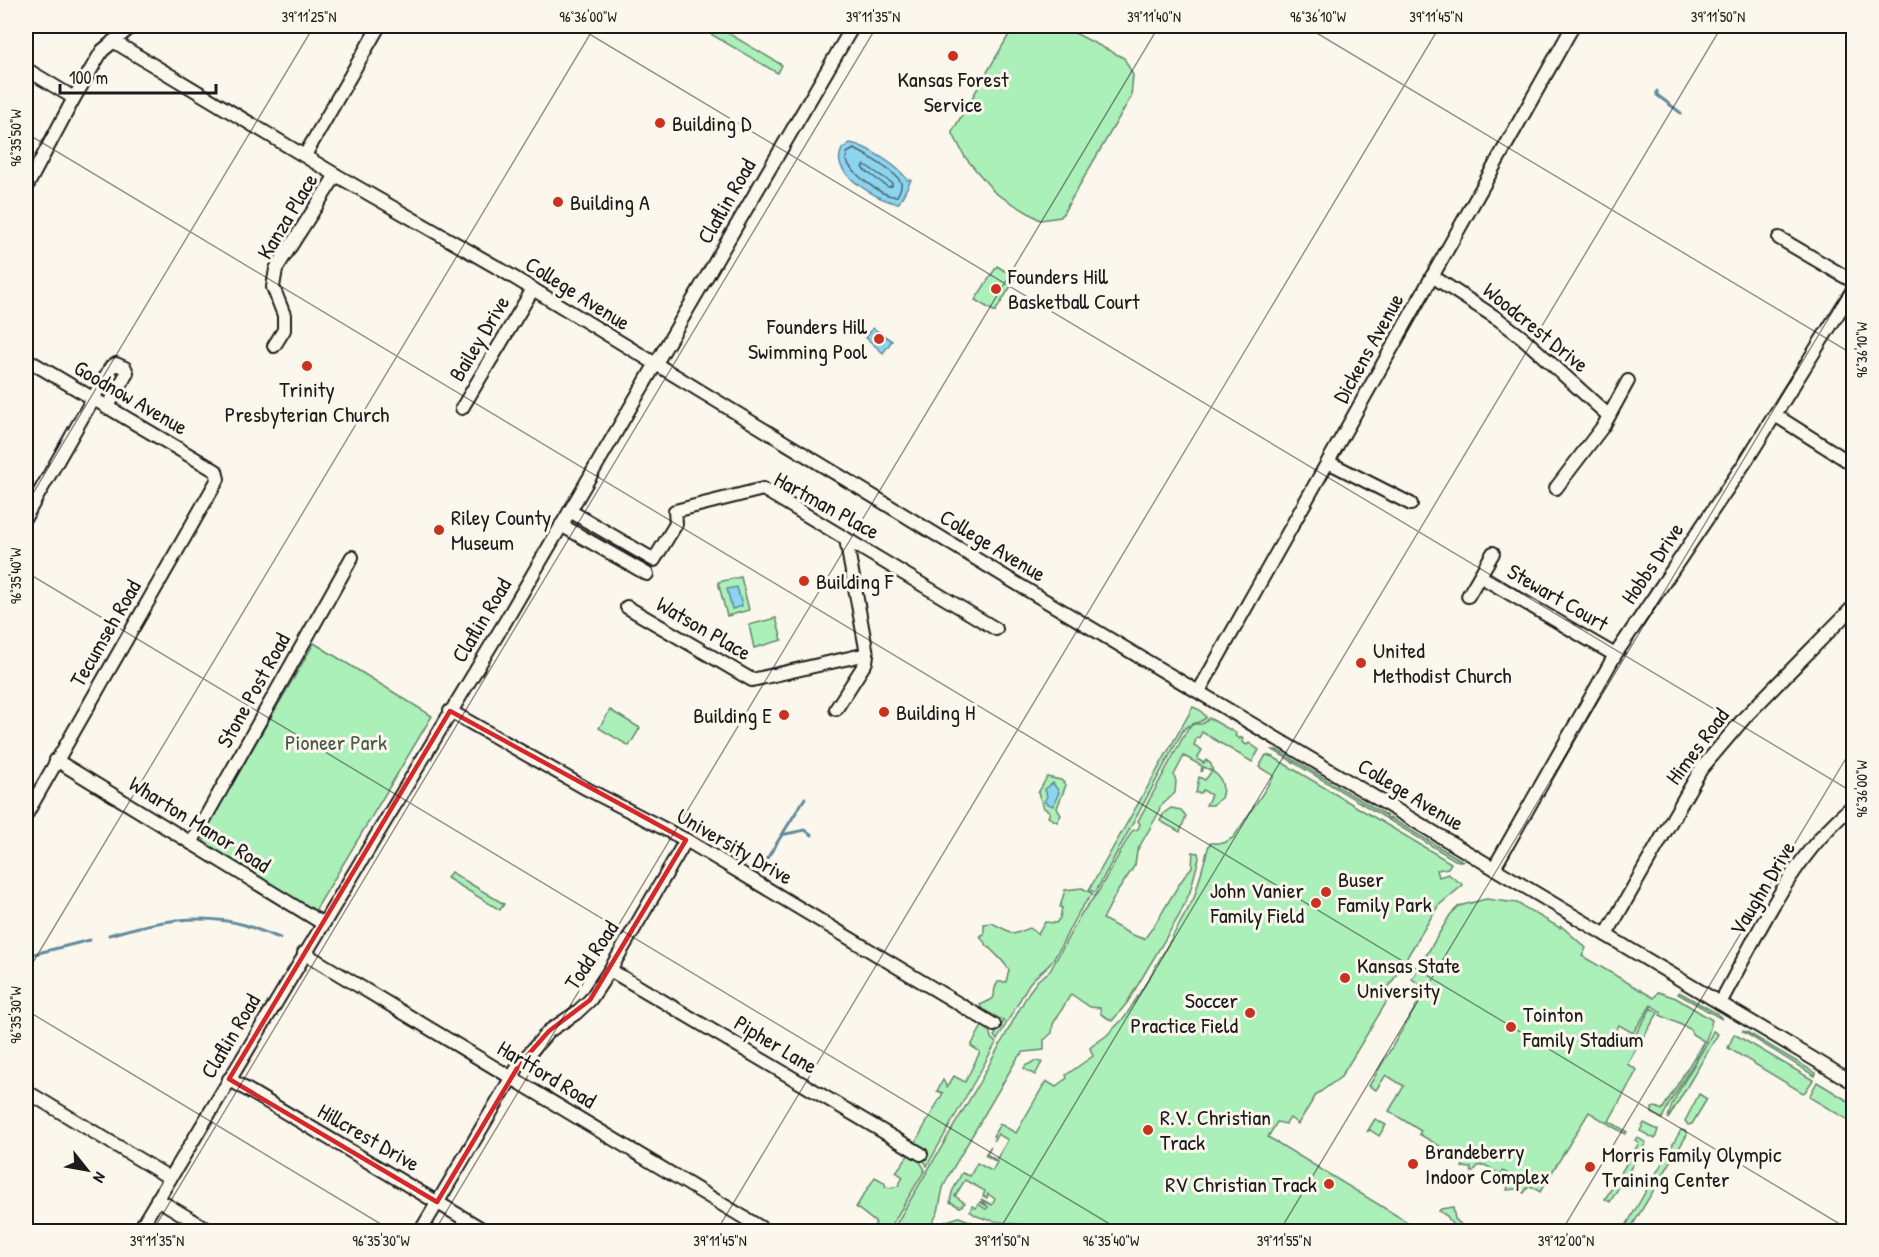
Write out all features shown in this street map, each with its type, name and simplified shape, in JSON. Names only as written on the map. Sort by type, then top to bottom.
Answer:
[{"type":"street","points":[[26,188],[102,51],[132,26]]},
{"type":"street","points":[[305,155],[379,26]]},
{"type":"street","name":"Claflin Road","points":[[138,1232],[570,511],[853,26]]},
{"type":"street","name":"Dickens Avenue","points":[[1199,692],[1573,26]]},
{"type":"street","name":"College Avenue","points":[[113,41],[533,290],[1028,591],[1854,1083]]},
{"type":"street","points":[[26,69],[74,98]]},
{"type":"street","name":"Kanza Place","points":[[274,346],[284,330],[284,315],[273,287],[276,268],[336,175]]},
{"type":"street","points":[[1779,238],[1854,282]]},
{"type":"street","name":"Woodcrest Drive","points":[[1432,276],[1523,338],[1609,416]]},
{"type":"street","name":"Hobbs Drive","points":[[1494,868],[1615,655],[1775,415],[1854,288]]},
{"type":"street","name":"Bailey Drive","points":[[462,408],[533,290]]},
{"type":"street","name":"Goodnow Avenue","points":[[26,359],[216,471]]},
{"type":"street","points":[[26,516],[113,364],[122,366],[126,371],[126,377],[107,408]]},
{"type":"street","points":[[1556,488],[1609,416],[1628,381]]},
{"type":"street","points":[[1775,415],[1854,465]]},
{"type":"street","points":[[1328,462],[1411,504]]},
{"type":"street","name":"Tecumseh Road","points":[[26,815],[218,479],[216,471]]},
{"type":"street","name":"Hartman Place","points":[[570,511],[654,560],[676,524],[675,511],[763,489],[996,629]]},
{"type":"street","points":[[561,525],[646,574]]},
{"type":"street","points":[[836,709],[866,664],[867,654],[846,539]]},
{"type":"street","name":"Stewart Court","points":[[1468,596],[1493,554]]},
{"type":"street","name":"Stone Post Road","points":[[191,843],[352,557]]},
{"type":"street","name":"Stewart Court","points":[[1480,576],[1615,655]]},
{"type":"street","name":"Himes Road","points":[[1606,935],[1685,795],[1708,760],[1746,716],[1854,606]]},
{"type":"street","name":"Watson Place","points":[[627,607],[752,680],[867,654]]},
{"type":"street","name":"University Drive","points":[[450,711],[588,789],[686,840],[994,1025]]},
{"type":"street","name":"Wharton Manor Road","points":[[56,760],[322,924]]},
{"type":"street","name":"Vaughn Drive","points":[[1720,1003],[1802,860],[1826,831],[1854,805]]},
{"type":"street","name":"Todd Road","points":[[420,1232],[512,1077],[531,1050],[549,1031],[576,1013],[590,1000],[686,840]]},
{"type":"street","name":"Hartford Road","points":[[304,953],[768,1232]]},
{"type":"street","name":"Pipher Lane","points":[[610,970],[921,1154]]},
{"type":"street","name":"Hillcrest Drive","points":[[229,1079],[487,1232]]},
{"type":"street","points":[[26,1091],[170,1178]]},
{"type":"street","points":[[157,1199],[212,1232]]},
{"type":"highlighted area","points":[[450,711],[686,840],[590,1000],[549,1031],[519,1065],[437,1202],[229,1079]]},
{"type":"green space","points":[[697,26],[716,26],[782,65],[778,73],[774,71]]},
{"type":"green space","points":[[1014,26],[1061,26],[1124,58],[1133,75],[1131,97],[1061,217],[1040,220],[995,193],[965,157],[952,132]]},
{"type":"green space","name":"Founders Hill Basketball Court","points":[[997,266],[1016,278],[995,312],[975,300]]},
{"type":"green space","points":[[741,577],[749,610],[727,616],[718,582]]},
{"type":"green space","points":[[776,618],[782,640],[754,648],[749,625]]},
{"type":"green space","name":"Pioneer Park","points":[[314,643],[432,716],[315,911],[205,845],[203,834]]},
{"type":"green space","points":[[1193,707],[1200,710],[1206,717],[1184,729],[1096,891],[1089,890]]},
{"type":"green space","points":[[610,710],[640,728],[629,746],[599,728]]},
{"type":"green space","points":[[1209,718],[1236,733],[1235,736],[1243,739],[1242,742],[1247,745],[1249,743],[1259,750],[1252,762],[1202,732],[1199,738],[1197,737],[1194,745],[1202,750],[1197,759],[1204,763],[1206,760],[1211,764],[1213,772],[1222,783],[1221,798],[1213,805],[1206,805],[1211,795],[1203,790],[1201,793],[1196,793],[1199,777],[1205,780],[1212,771],[1204,767],[1201,772],[1202,766],[1184,756],[1174,775],[1175,793],[1160,807],[1137,851],[1135,865],[1103,919],[1144,939],[1192,867],[1193,852],[1198,853],[1199,858],[1190,892],[1179,916],[1127,1003],[1112,1021],[1101,1014],[1100,1008],[1090,1007],[1071,994],[1053,1024],[1052,1033],[1044,1040],[1044,1050],[1024,1052],[1018,1057],[949,1175],[943,1188],[938,1212],[928,1231],[892,1231],[974,1092],[1029,992],[1038,980],[1050,971],[1081,914],[1098,892],[1132,831],[1138,829],[1140,824],[1138,821],[1188,728],[1194,724],[1202,724]]},
{"type":"green space","points":[[1273,750],[1277,750],[1387,816],[1388,819]]},
{"type":"green space","points":[[1266,755],[1273,757],[1451,863],[1448,868],[1437,870],[1439,877],[1448,874],[1463,885],[1438,906],[1384,995],[1389,998],[1341,1077],[1316,1095],[1298,1124],[1290,1118],[1286,1124],[1277,1122],[1268,1137],[1422,1231],[1049,1231],[976,1216],[970,1211],[972,1206],[976,1208],[978,1204],[986,1209],[988,1207],[984,1202],[985,1205],[979,1202],[983,1202],[981,1199],[992,1205],[995,1199],[988,1194],[987,1198],[983,1196],[985,1191],[965,1180],[955,1196],[965,1203],[960,1207],[950,1202],[952,1192],[962,1173],[970,1176],[977,1163],[992,1171],[997,1162],[985,1155],[991,1146],[987,1154],[996,1160],[1008,1140],[998,1134],[993,1141],[995,1138],[993,1136],[1000,1124],[1016,1133],[1046,1081],[1056,1087],[1067,1078],[1066,1075],[1093,1056],[1090,1048],[1125,1017],[1194,898],[1209,845],[1224,843],[1234,837],[1274,776],[1259,767]]},
{"type":"green space","points":[[1047,777],[1061,780],[1066,785],[1057,808],[1061,815],[1057,822],[1048,817],[1050,812],[1044,808],[1038,793]]},
{"type":"green space","points":[[1171,808],[1181,810],[1186,816],[1180,832],[1160,821],[1164,813]]},
{"type":"green space","points":[[1390,818],[1464,862],[1455,860],[1388,820]]},
{"type":"green space","points":[[451,872],[504,904],[500,910],[447,878]]},
{"type":"green space","points":[[1082,888],[1093,894],[1076,917],[1051,963],[1029,984],[997,1040],[994,1036],[1004,1021],[982,1009],[980,1005],[994,998],[995,987],[998,982],[1006,982],[1009,970],[980,936],[984,934],[984,924],[992,923],[1014,934],[1030,928],[1038,934],[1045,922],[1056,923],[1060,918],[1062,908],[1060,907],[1065,890]]},
{"type":"green space","name":"Tointon Family Stadium","points":[[1486,899],[1517,903],[1560,928],[1561,926],[1586,948],[1582,956],[1654,998],[1658,992],[1676,998],[1712,1020],[1709,1031],[1698,1056],[1662,1119],[1652,1113],[1652,1108],[1662,1110],[1704,1041],[1692,1034],[1690,1029],[1660,1015],[1661,1012],[1651,1005],[1633,1033],[1619,1025],[1614,1035],[1623,1041],[1628,1034],[1634,1037],[1651,1008],[1658,1013],[1627,1064],[1637,1070],[1609,1121],[1627,1132],[1625,1134],[1589,1112],[1540,1192],[1529,1185],[1524,1193],[1516,1189],[1507,1190],[1511,1176],[1503,1171],[1501,1175],[1485,1165],[1478,1166],[1473,1172],[1471,1168],[1462,1167],[1465,1161],[1419,1134],[1421,1131],[1389,1111],[1404,1086],[1386,1075],[1376,1090],[1369,1086],[1426,989],[1412,979],[1450,915],[1459,906]]},
{"type":"green space","points":[[1679,992],[1718,1014],[1722,1019],[1678,994]]},
{"type":"green space","points":[[982,1026],[989,1030],[991,1038],[996,1043],[927,1166],[922,1157],[925,1150],[915,1143],[943,1093],[937,1091],[943,1080],[947,1087],[954,1076],[965,1082],[980,1052],[971,1046]]},
{"type":"green space","points":[[1713,1031],[1718,1034],[1717,1036],[1668,1119],[1680,1088]]},
{"type":"green space","points":[[1742,1031],[1816,1073],[1815,1076]]},
{"type":"green space","points":[[1734,1034],[1813,1080],[1805,1092],[1803,1093],[1728,1048]]},
{"type":"green space","points":[[1035,1061],[1042,1062],[1035,1075],[1024,1069],[1025,1066]]},
{"type":"green space","points":[[1817,1082],[1853,1104],[1853,1123],[1809,1097]]},
{"type":"green space","points":[[1699,1094],[1707,1099],[1692,1124],[1688,1125],[1685,1121]]},
{"type":"green space","points":[[1375,1119],[1386,1125],[1379,1136],[1370,1130],[1367,1132]]},
{"type":"green space","points":[[1644,1123],[1658,1130],[1655,1139],[1640,1131]]},
{"type":"green space","points":[[1681,1130],[1687,1135],[1629,1231],[1623,1231]]},
{"type":"green space","points":[[1637,1137],[1646,1143],[1610,1202],[1605,1199],[1639,1143],[1635,1140]]},
{"type":"green space","points":[[909,1154],[918,1158],[925,1170],[888,1231],[871,1231],[876,1223],[856,1207],[875,1177],[884,1182],[886,1187],[898,1186],[903,1177],[896,1172]]},
{"type":"green space","points":[[1453,1207],[1455,1219],[1465,1228],[1465,1231],[1456,1231],[1447,1216],[1439,1211]]},
{"type":"green space","points":[[959,1217],[985,1227],[987,1231],[938,1231],[944,1222]]},
{"type":"water","points":[[850,143],[882,157],[907,180],[911,180],[899,203],[875,195],[843,170],[840,154],[842,149]]},
{"type":"water","name":"Founders Hill Swimming Pool","points":[[873,328],[892,341],[883,353],[866,338]]},
{"type":"water","points":[[737,587],[742,606],[732,609],[727,589]]},
{"type":"water","points":[[1053,783],[1059,792],[1053,806],[1044,802],[1047,796],[1045,789]]},
{"type":"waterway","points":[[1657,91],[1657,95],[1681,113]]},
{"type":"waterway","points":[[758,873],[805,798]]},
{"type":"waterway","points":[[781,835],[805,830],[812,835]]},
{"type":"waterway","points":[[109,935],[177,920],[211,919],[245,925],[280,938]]},
{"type":"waterway","points":[[26,956],[90,940]]},
{"type":"place","name":"Kansas Forest Service","points":[[953,56]]},
{"type":"place","name":"Building D","points":[[660,123]]},
{"type":"place","name":"Building A","points":[[558,202]]},
{"type":"place","name":"Founders Hill Basketball Court","points":[[996,289]]},
{"type":"place","name":"Founders Hill Swimming Pool","points":[[879,339]]},
{"type":"place","name":"Trinity Presbyterian Church","points":[[307,366]]},
{"type":"place","name":"Riley County Museum","points":[[439,530]]},
{"type":"place","name":"Building F","points":[[804,581]]},
{"type":"place","name":"United Methodist Church","points":[[1361,663]]},
{"type":"place","name":"Building H","points":[[884,712]]},
{"type":"place","name":"Building E","points":[[784,715]]},
{"type":"place","name":"Buser Family Park","points":[[1326,892]]},
{"type":"place","name":"John Vanier Family Field","points":[[1316,903]]},
{"type":"place","name":"Kansas State University","points":[[1345,978]]},
{"type":"place","name":"Soccer Practice Field","points":[[1250,1013]]},
{"type":"place","name":"Tointon Family Stadium","points":[[1511,1027]]},
{"type":"place","name":"R.V. Christian Track","points":[[1148,1130]]},
{"type":"place","name":"Brandeberry Indoor Complex","points":[[1413,1164]]},
{"type":"place","name":"Morris Family Olympic Training Center","points":[[1590,1167]]},
{"type":"place","name":"RV Christian Track","points":[[1329,1184]]}]
